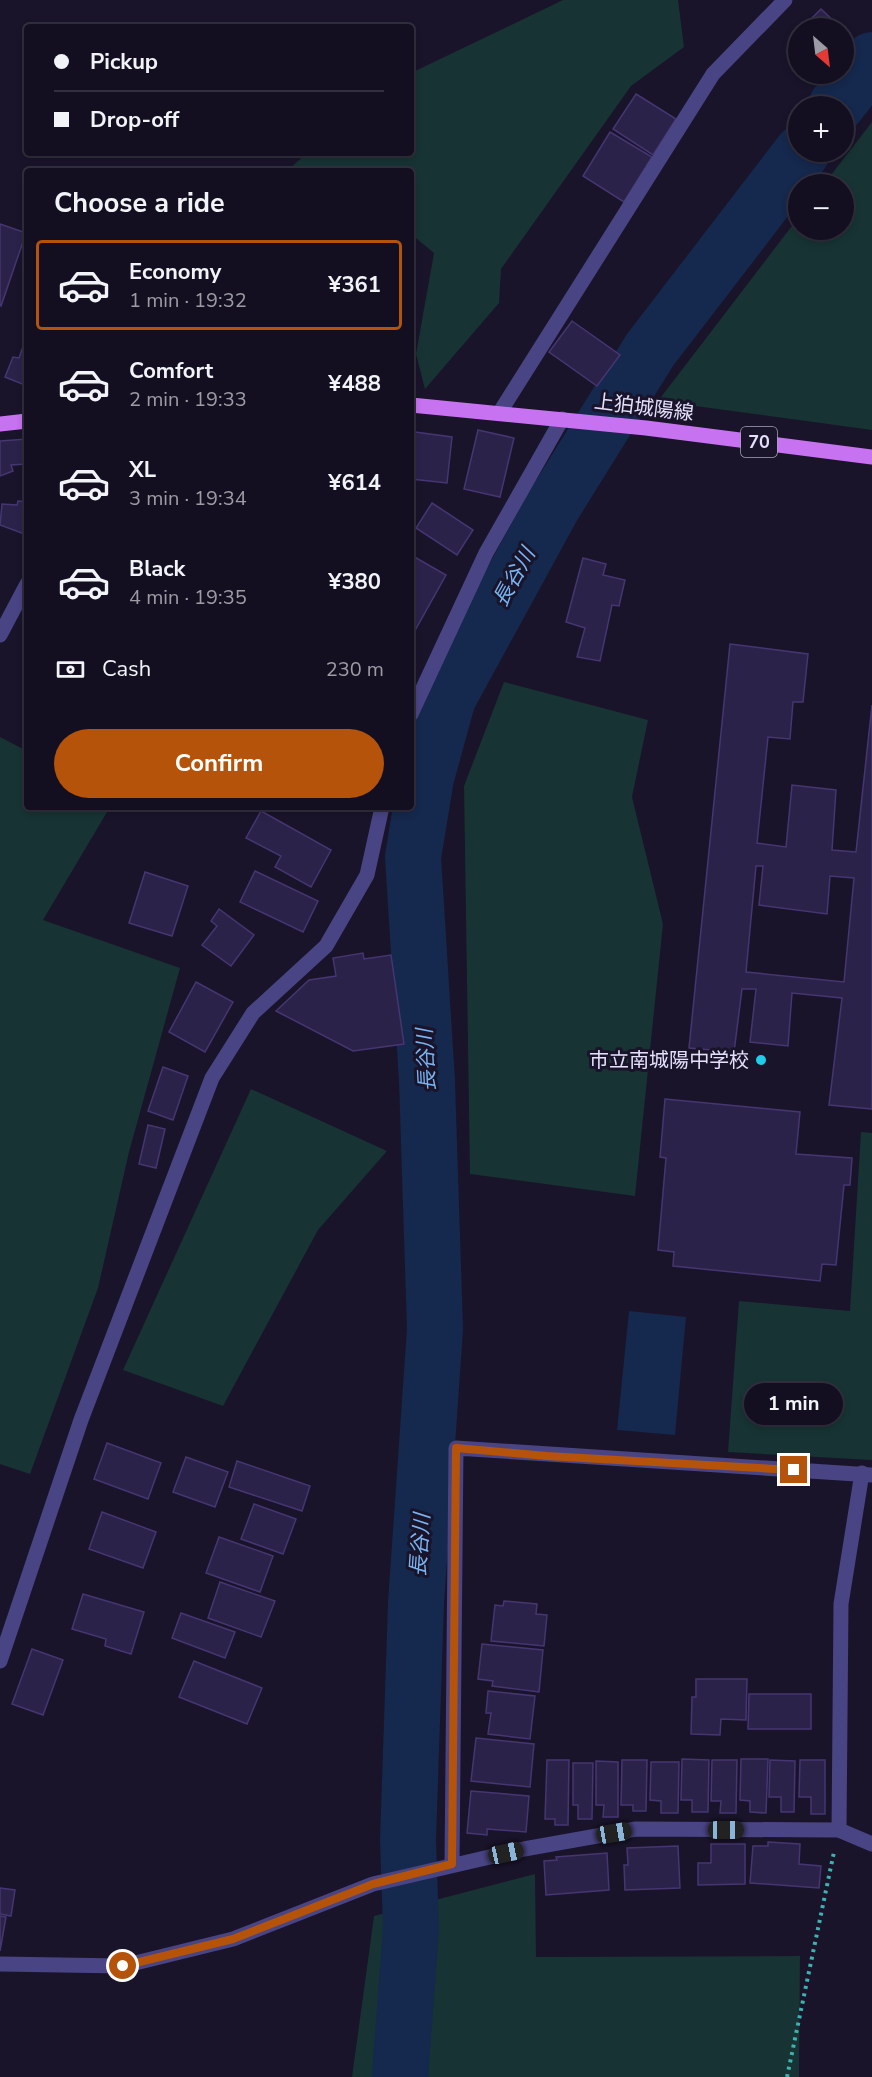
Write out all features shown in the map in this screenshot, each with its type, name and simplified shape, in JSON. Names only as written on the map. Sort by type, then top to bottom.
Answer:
[{"type":"main road","name":"上狛城陽線","points":[[414,405],[646,428],[872,457]]},
{"type":"main road","points":[[0,424],[24,421]]},
{"type":"street","points":[[500,412],[713,74],[785,0]]},
{"type":"street","points":[[414,708],[486,552],[562,419]]},
{"type":"street","points":[[0,635],[24,590]]},
{"type":"street","points":[[0,1661],[81,1420],[212,1078],[253,1012],[326,946],[367,875],[381,810]]},
{"type":"street","points":[[452,1864],[456,1448],[547,1456],[867,1474],[841,1604],[839,1830]]},
{"type":"street","points":[[0,1964],[123,1966],[233,1939],[373,1884],[452,1864],[636,1829],[839,1830],[872,1844]]},
{"type":"path","points":[[787,2077],[839,1830]]},
{"type":"green space","points":[[563,0],[678,0],[684,47],[631,86],[501,269],[499,303],[425,389],[416,354],[434,253],[414,236],[414,168],[290,168],[304,156],[414,156],[414,72]]},
{"type":"green space","points":[[872,122],[872,430],[658,401],[788,231],[788,240],[854,240],[854,174],[832,174],[841,162],[854,162],[854,145]]},
{"type":"green space","points":[[504,682],[648,720],[632,797],[663,924],[635,1196],[470,1174],[464,786]]},
{"type":"green space","points":[[0,737],[24,749],[24,810],[108,810],[43,920],[180,968],[129,1152],[98,1288],[30,1474],[0,1464]]},
{"type":"green space","points":[[251,1089],[387,1151],[318,1230],[223,1406],[123,1370]]},
{"type":"green space","points":[[861,1132],[872,1133],[872,1460],[728,1452],[739,1301],[850,1311]]},
{"type":"green space","points":[[535,1874],[536,1957],[800,1956],[799,2077],[352,2077],[374,1916]]},
{"type":"water","points":[[629,1311],[686,1317],[675,1435],[617,1430]]},
{"type":"building","points":[[821,9],[830,18],[812,18]]},
{"type":"building","points":[[636,94],[676,119],[653,155],[613,129]]},
{"type":"building","points":[[610,132],[652,157],[624,202],[583,176]]},
{"type":"building","points":[[0,224],[24,232],[24,239],[0,305]]},
{"type":"building","points":[[572,321],[620,355],[597,386],[549,352]]},
{"type":"building","points":[[24,344],[24,385],[5,377],[13,357],[19,358]]},
{"type":"building","points":[[478,430],[514,438],[500,497],[464,489]]},
{"type":"building","points":[[415,432],[452,437],[447,483],[414,479]]},
{"type":"building","points":[[24,439],[24,464],[11,465],[13,471],[0,476],[0,441]]},
{"type":"building","points":[[18,501],[24,502],[24,534],[0,525],[2,504],[17,505]]},
{"type":"building","points":[[432,503],[473,530],[457,555],[416,528]]},
{"type":"building","points":[[414,557],[446,575],[414,632]]},
{"type":"building","points":[[583,558],[606,564],[603,575],[625,580],[619,606],[612,605],[600,661],[577,657],[585,628],[566,622]]},
{"type":"building","points":[[730,644],[808,654],[803,702],[793,702],[790,739],[768,737],[757,843],[786,847],[792,785],[836,790],[832,850],[856,852],[872,705],[872,1109],[829,1105],[842,998],[792,993],[788,1046],[750,1042],[756,989],[742,989],[734,1052],[689,1048]],"holes":[[[756,866],[763,866],[759,905],[827,914],[830,876],[854,878],[844,982],[746,972]]]},
{"type":"building","points":[[261,811],[331,850],[311,887],[275,867],[281,856],[246,838]]},
{"type":"building","points":[[255,871],[318,901],[303,932],[240,902]]},
{"type":"building","points":[[145,872],[188,886],[172,936],[129,923]]},
{"type":"building","points":[[219,909],[254,935],[231,966],[202,945],[217,926],[211,921]]},
{"type":"building","points":[[363,953],[364,959],[391,955],[404,1044],[353,1051],[276,1011],[309,980],[336,976],[333,958]]},
{"type":"building","points":[[196,982],[233,1002],[205,1052],[169,1032]]},
{"type":"building","points":[[163,1067],[188,1076],[173,1120],[148,1111]]},
{"type":"building","points":[[665,1099],[800,1112],[796,1154],[852,1158],[850,1185],[844,1185],[836,1265],[822,1264],[820,1281],[673,1266],[674,1252],[658,1250],[666,1158],[660,1157]]},
{"type":"building","points":[[148,1125],[165,1129],[156,1168],[139,1164]]},
{"type":"building","points":[[107,1443],[161,1463],[148,1499],[94,1479]]},
{"type":"building","points":[[186,1457],[228,1472],[215,1507],[173,1492]]},
{"type":"building","points":[[237,1461],[310,1486],[302,1511],[229,1487]]},
{"type":"building","points":[[254,1504],[296,1519],[283,1554],[241,1539]]},
{"type":"building","points":[[102,1512],[156,1532],[143,1568],[89,1549]]},
{"type":"building","points":[[219,1537],[273,1556],[260,1592],[206,1573]]},
{"type":"building","points":[[220,1582],[275,1601],[261,1637],[208,1618]]},
{"type":"building","points":[[83,1594],[144,1612],[131,1654],[105,1646],[106,1639],[72,1629]]},
{"type":"building","points":[[504,1601],[537,1604],[536,1614],[547,1615],[544,1646],[491,1641],[495,1605],[503,1606]]},
{"type":"building","points":[[181,1613],[235,1632],[225,1658],[172,1638]]},
{"type":"building","points":[[482,1644],[543,1650],[539,1692],[492,1686],[493,1681],[478,1679]]},
{"type":"building","points":[[32,1649],[63,1660],[43,1715],[12,1704]]},
{"type":"building","points":[[194,1661],[262,1688],[247,1724],[179,1697]]},
{"type":"building","points":[[696,1679],[747,1679],[746,1720],[721,1719],[720,1735],[691,1734],[692,1697],[696,1697]]},
{"type":"building","points":[[488,1691],[535,1696],[530,1739],[488,1734],[491,1713],[486,1713]]},
{"type":"building","points":[[749,1694],[811,1694],[811,1729],[748,1729]]},
{"type":"building","points":[[476,1738],[534,1744],[530,1787],[471,1781]]},
{"type":"building","points":[[682,1759],[709,1760],[708,1812],[692,1812],[692,1800],[681,1800]]},
{"type":"building","points":[[741,1759],[768,1759],[766,1813],[750,1812],[750,1801],[740,1800]]},
{"type":"building","points":[[547,1760],[569,1760],[568,1825],[555,1825],[555,1819],[545,1819]]},
{"type":"building","points":[[622,1760],[647,1760],[646,1811],[633,1811],[633,1805],[621,1805]]},
{"type":"building","points":[[712,1760],[737,1760],[736,1813],[720,1813],[721,1801],[711,1801]]},
{"type":"building","points":[[770,1760],[795,1761],[794,1812],[781,1812],[781,1797],[769,1797]]},
{"type":"building","points":[[800,1760],[825,1760],[825,1814],[811,1814],[811,1797],[799,1797]]},
{"type":"building","points":[[596,1761],[618,1762],[618,1817],[603,1817],[604,1805],[596,1805]]},
{"type":"building","points":[[651,1762],[679,1762],[678,1813],[661,1813],[661,1801],[650,1800]]},
{"type":"building","points":[[573,1763],[593,1763],[592,1819],[578,1819],[578,1805],[573,1805]]},
{"type":"building","points":[[471,1791],[529,1796],[526,1832],[487,1829],[487,1835],[467,1833]]},
{"type":"building","points":[[768,1842],[800,1844],[799,1864],[821,1866],[819,1888],[750,1883],[753,1846],[768,1846]]},
{"type":"building","points":[[711,1844],[745,1844],[745,1884],[698,1885],[698,1863],[711,1863]]},
{"type":"building","points":[[678,1846],[680,1888],[625,1890],[624,1865],[628,1865],[627,1848]]},
{"type":"building","points":[[607,1853],[609,1890],[546,1895],[544,1861],[557,1860],[556,1857]]},
{"type":"building","points":[[0,1888],[15,1890],[11,1916],[0,1914]]},
{"type":"building","points":[[0,1916],[6,1917],[0,1951]]},
{"type":"waterway","name":"長谷川","points":[[844,96],[872,60]]},
{"type":"waterway","name":"長谷川","points":[[400,2077],[411,1928],[408,1840],[416,1603],[435,1329],[427,1081],[413,857],[426,778],[448,698],[553,506],[650,350],[794,162]]},
{"type":"place","name":"市立南城陽中学校","points":[[761,1060]]},
{"type":"route","points":[[123,1966],[233,1939],[373,1884],[452,1864],[456,1448],[547,1456],[794,1470]]}]
